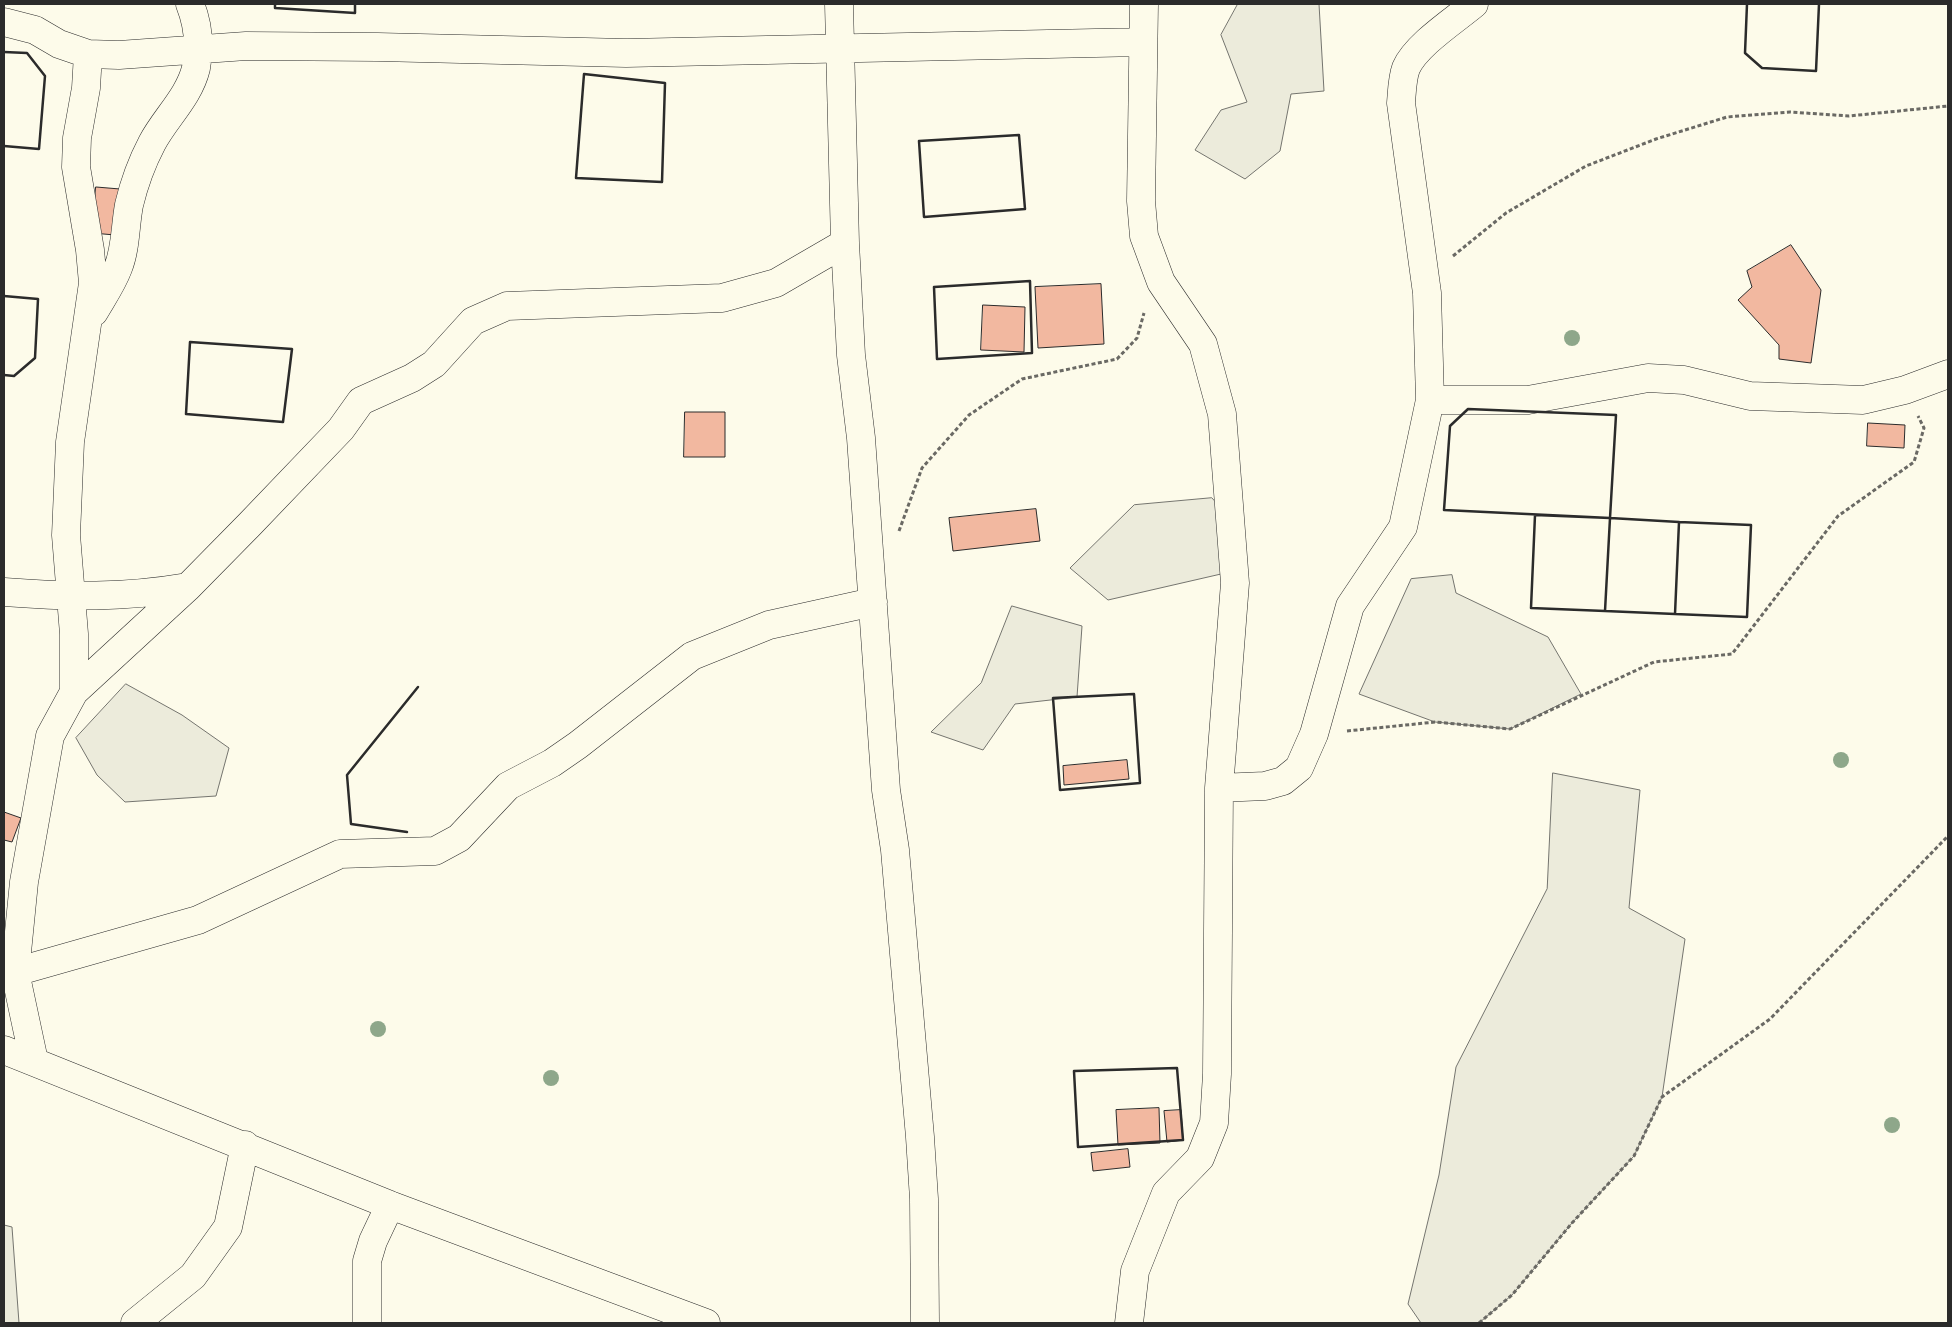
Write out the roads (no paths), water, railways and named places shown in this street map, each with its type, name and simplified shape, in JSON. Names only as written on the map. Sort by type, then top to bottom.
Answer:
[{"type":"street","points":[[90,318],[118,268],[125,242],[129,205],[139,173],[152,143],[184,94],[195,69],[198,49],[197,29],[190,4]]},
{"type":"street","points":[[839,4],[845,243],[851,355],[861,438],[886,790],[895,850],[920,1137],[924,1199],[925,1323]]},
{"type":"street","points":[[1129,1323],[1134,1271],[1166,1193],[1200,1158],[1214,1123],[1217,1074],[1220,788],[1235,583],[1222,414],[1203,344],[1161,282],[1144,236],[1141,201],[1144,4]]},
{"type":"street","points":[[1220,788],[1265,786],[1283,780],[1299,768],[1314,734],[1350,606],[1403,527],[1430,400],[1427,293],[1401,103],[1402,85],[1406,68],[1417,52],[1474,4]]},
{"type":"street","points":[[4,22],[35,30],[59,44],[88,54],[119,55],[246,46],[378,46],[626,53],[841,50],[1142,42]]},
{"type":"street","points":[[74,692],[74,634],[69,597],[66,535],[70,442],[90,318],[93,283],[91,259],[76,167],[77,138],[86,88],[88,54]]},
{"type":"street","points":[[34,1061],[15,972],[14,878],[50,736],[74,692],[188,587],[341,429],[361,401],[412,378],[434,364],[473,320],[507,306],[722,298],[776,282],[845,243]]},
{"type":"street","points":[[1430,400],[1528,400],[1648,378],[1684,380],[1750,396],[1863,400],[1905,390],[1948,374]]},
{"type":"street","points":[[4,592],[69,597],[140,595],[188,587]]},
{"type":"street","points":[[15,972],[198,920],[340,854],[435,851],[459,838],[508,786],[552,763],[578,745],[692,656],[769,625],[873,602]]},
{"type":"street","points":[[4,1050],[246,1145],[390,1205],[706,1323]]},
{"type":"street","points":[[135,1323],[193,1276],[228,1227],[246,1145]]},
{"type":"street","points":[[367,1323],[367,1261],[373,1241],[390,1205]]}]
